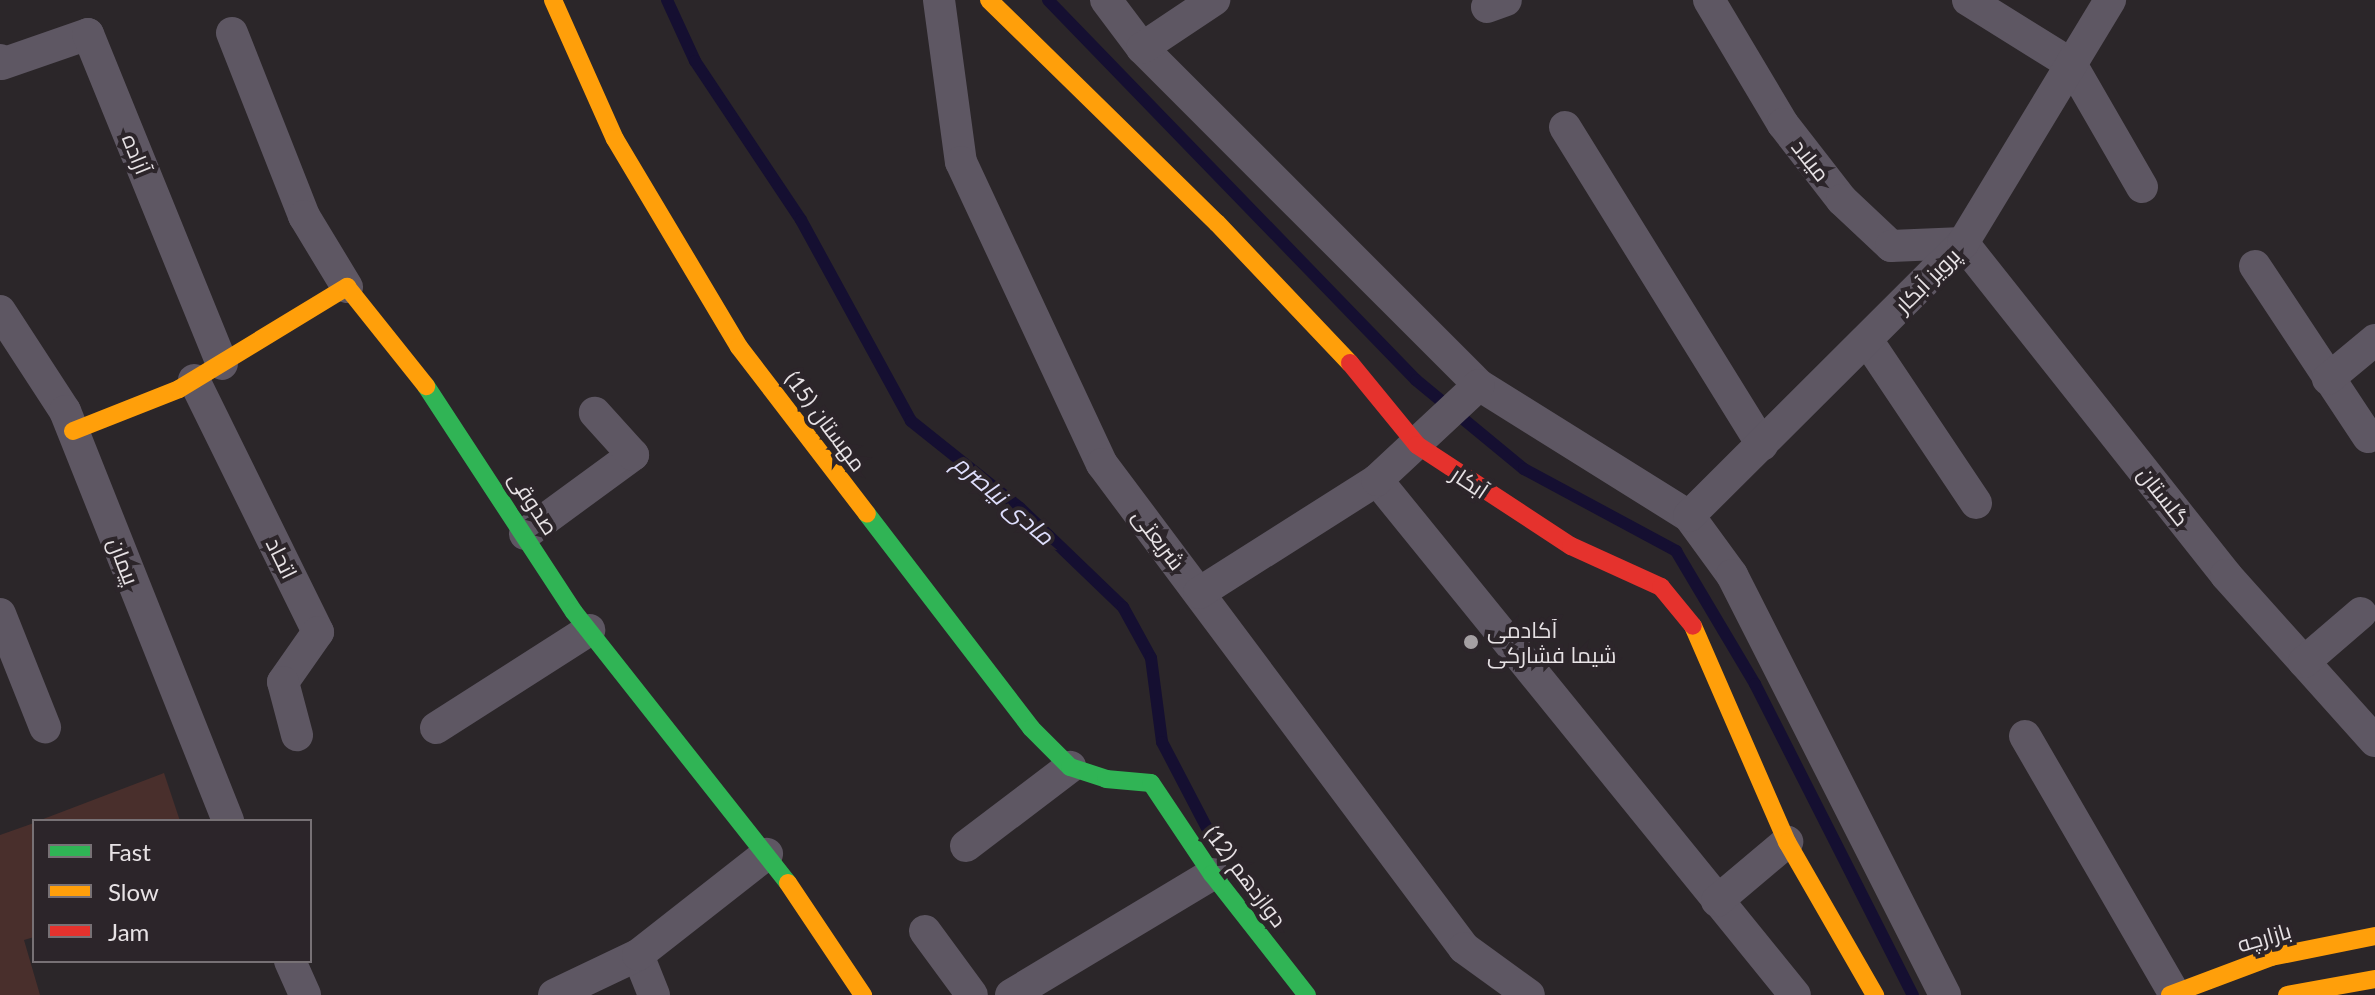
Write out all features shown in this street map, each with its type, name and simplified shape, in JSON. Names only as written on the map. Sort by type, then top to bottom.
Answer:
[{"type":"street","name":"مهستان (15)","points":[[553,0],[615,139],[739,347],[1031,728],[1070,767],[1106,779],[1151,783]]},
{"type":"street","name":"شریعتی","points":[[939,0],[961,162],[1102,464],[1464,948],[1529,995]]},
{"type":"street","name":"آبکار","points":[[989,0],[1217,223],[1356,370],[1417,445],[1571,546],[1661,587],[1698,632],[1787,842],[1875,995]]},
{"type":"street","points":[[1106,0],[1142,48],[1479,385],[1689,516],[1732,575],[1945,995]]},
{"type":"street","points":[[1142,48],[1214,0]]},
{"type":"street","name":"میلاد","points":[[1709,0],[1783,124],[1842,200],[1891,246],[1963,243]]},
{"type":"street","points":[[1968,0],[2071,64],[2142,187]]},
{"type":"street","name":"پرویز آبکار","points":[[1689,516],[1963,243],[2110,0]]},
{"type":"street","points":[[73,431],[194,380],[347,287],[304,216],[232,33]]},
{"type":"street","name":"آزاده","points":[[0,60],[2,64],[88,34],[222,364]]},
{"type":"street","points":[[1565,127],[1762,445]]},
{"type":"street","name":"گلستان","points":[[1963,243],[2226,575],[2375,741]]},
{"type":"street","points":[[2255,266],[2368,437]]},
{"type":"street","name":"صدوقی","points":[[347,287],[447,412],[589,630],[767,854],[863,995]]},
{"type":"street","name":"پیمان","points":[[0,311],[73,431],[227,819]]},
{"type":"street","points":[[1867,340],[1976,503]]},
{"type":"street","points":[[2328,379],[2375,340]]},
{"type":"street","name":"اتحاد","points":[[194,380],[318,632],[283,682],[297,735]]},
{"type":"street","points":[[1199,593],[1377,480],[1479,385]]},
{"type":"street","points":[[525,534],[633,455],[595,413]]},
{"type":"street","points":[[1377,480],[1795,995]]},
{"type":"street","points":[[2304,662],[2361,613]]},
{"type":"street","points":[[0,614],[45,727]]},
{"type":"street","points":[[436,728],[589,630]]},
{"type":"street","points":[[2025,736],[2172,994]]},
{"type":"street","points":[[966,846],[1070,767]]},
{"type":"street","name":"دوازدهم (12)","points":[[1151,783],[1212,874],[1307,995]]},
{"type":"street","points":[[1717,901],[1787,842]]},
{"type":"street","points":[[554,995],[638,955],[767,854]]},
{"type":"street","points":[[1011,995],[1045,986],[1212,874]]},
{"type":"street","points":[[925,931],[972,995]]},
{"type":"street","name":"بازارچه","points":[[2172,994],[2271,957],[2375,936]]},
{"type":"street","points":[[638,955],[654,995]]},
{"type":"street","points":[[291,963],[305,995]]},
{"type":"street","points":[[2287,995],[2375,979]]},
{"type":"shaded area","points":[[164,773],[179,819],[43,819]]},
{"type":"shaded area","points":[[32,824],[32,938],[24,940],[40,995],[0,995],[0,835]]},
{"type":"waterway","name":"مادی نیاصرم","points":[[667,0],[695,61],[801,220],[911,421],[1020,508],[1123,607],[1151,658],[1162,742],[1210,834]]},
{"type":"waterway","points":[[1048,0],[1416,380],[1524,469],[1676,551],[1755,684],[1913,995]]},
{"type":"traffic: fast","points":[[426,386],[574,612],[788,883]]},
{"type":"traffic: fast","points":[[867,514],[1031,728],[1070,767],[1106,779],[1151,783],[1212,874],[1307,995]]},
{"type":"traffic: slow","points":[[553,0],[615,139],[739,347],[867,514]]},
{"type":"traffic: slow","points":[[989,0],[1217,223],[1350,363]]},
{"type":"traffic: slow","points":[[73,431],[179,389],[347,287],[426,386]]},
{"type":"traffic: slow","points":[[1693,626],[1787,842],[1875,995]]},
{"type":"traffic: slow","points":[[788,883],[863,995]]},
{"type":"traffic: slow","points":[[2170,995],[2271,957],[2375,936]]},
{"type":"traffic: slow","points":[[2287,995],[2375,979]]},
{"type":"traffic: jam","points":[[1350,363],[1417,445],[1571,546],[1661,587],[1693,626]]},
{"type":"place","name":"آکادمی شیما فشارکی","points":[[1471,642]]}]
